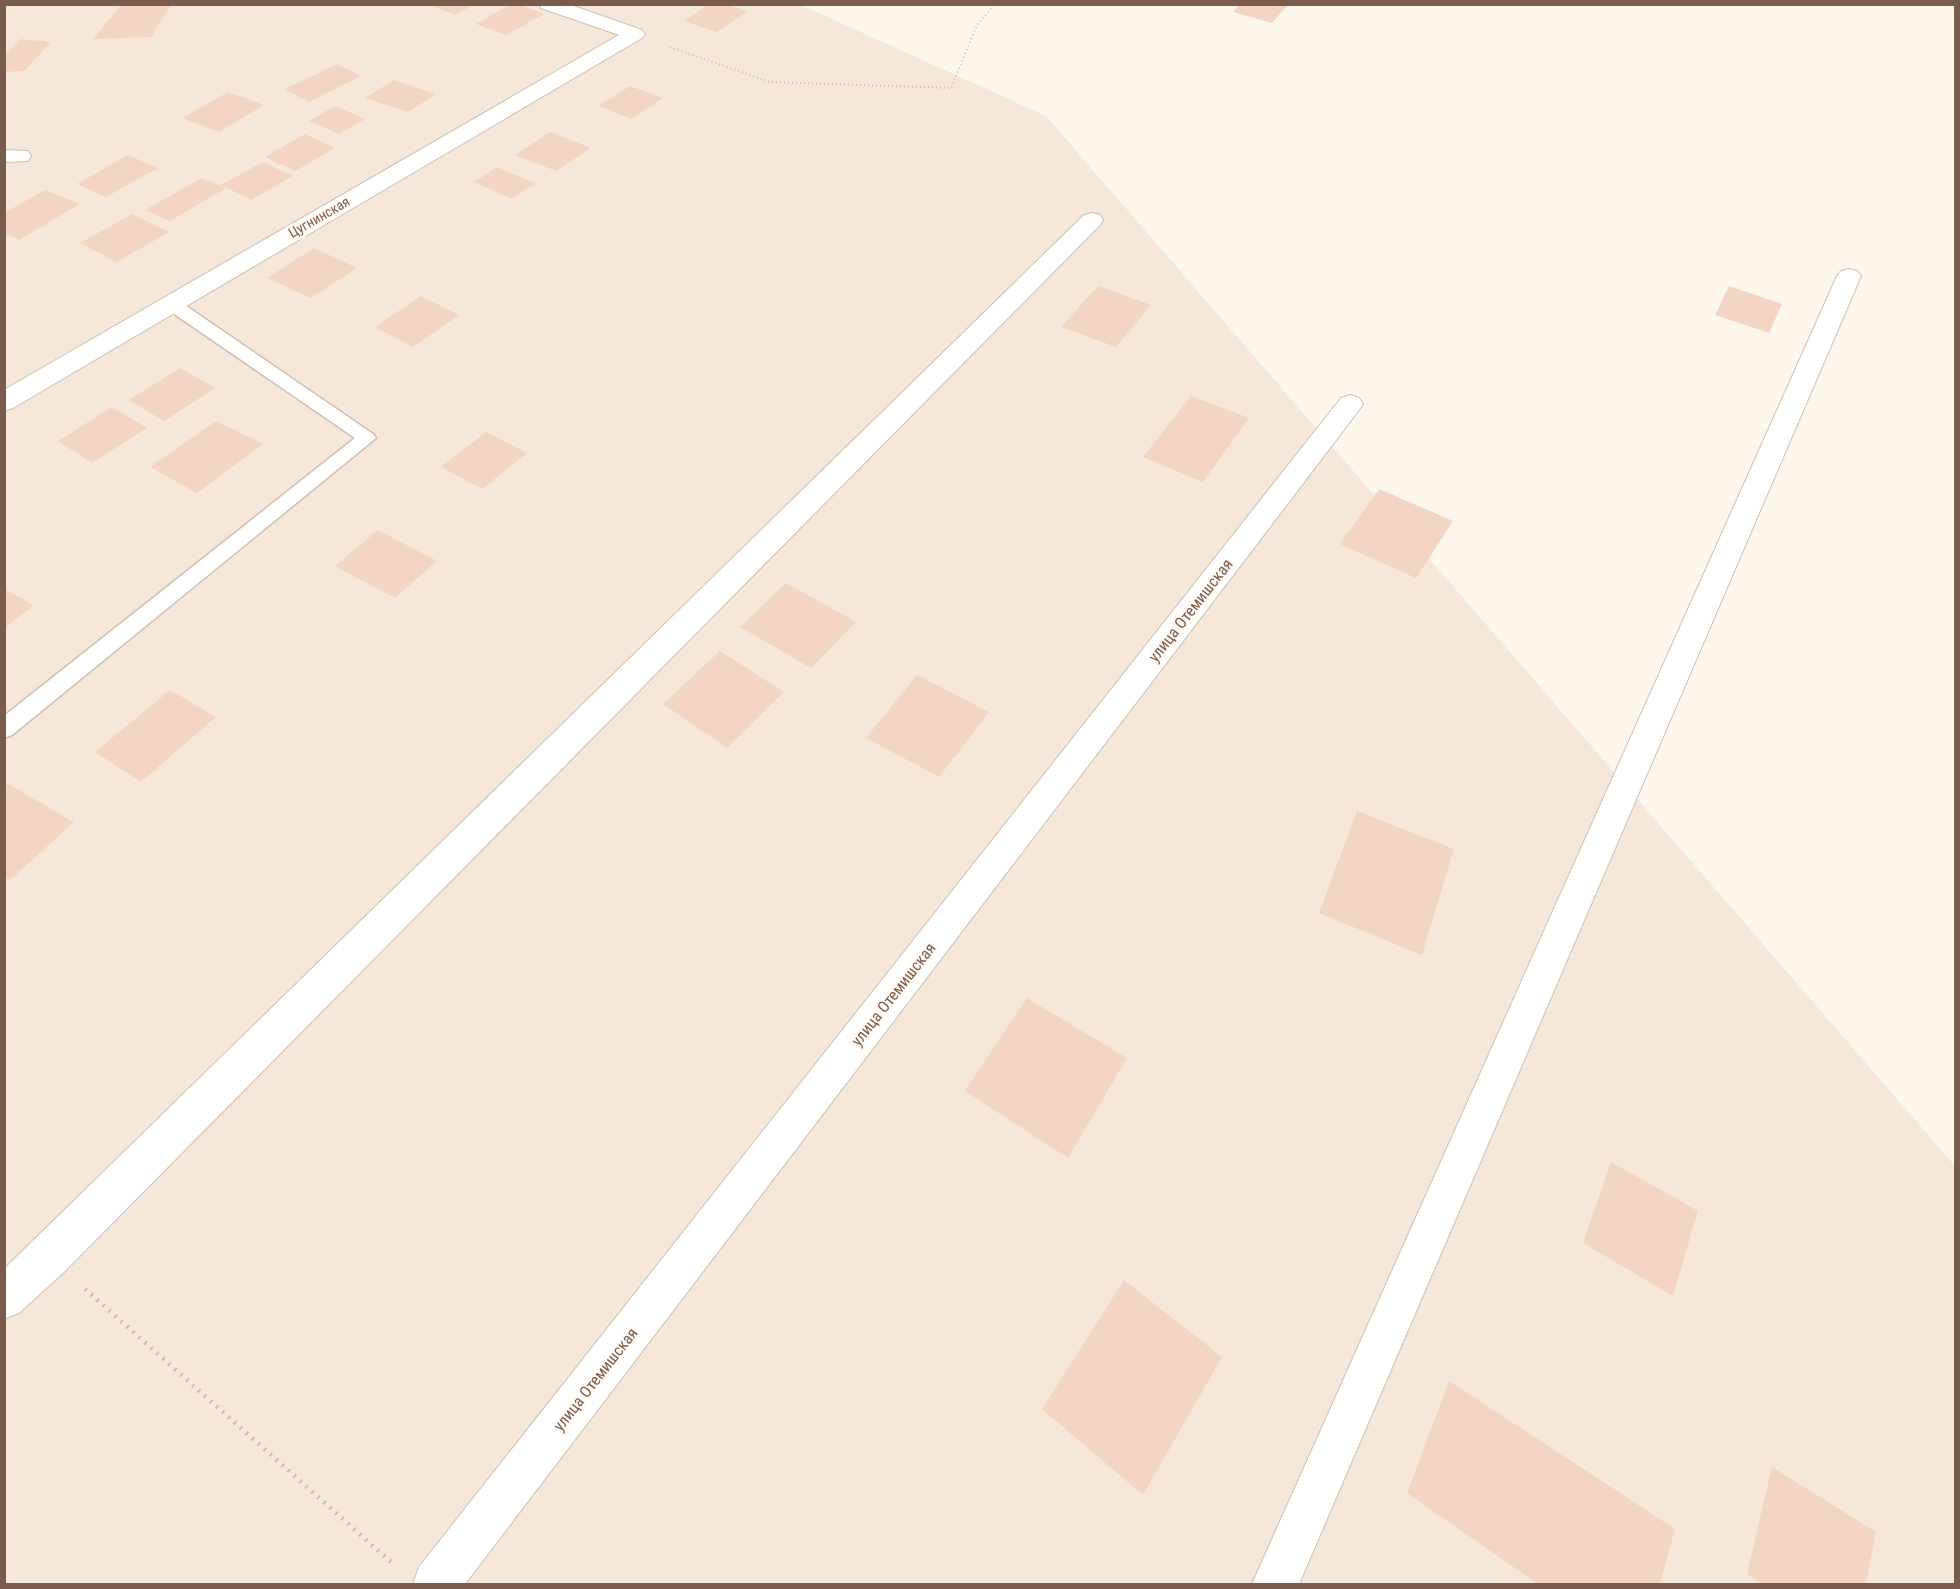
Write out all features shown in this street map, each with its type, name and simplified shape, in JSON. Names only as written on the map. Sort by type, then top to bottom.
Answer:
[{"type":"street","points":[[548,4],[635,34]]},
{"type":"street","name":"Цугнинская","points":[[4,402],[170,303],[635,34]]},
{"type":"street","points":[[4,1298],[49,1257],[1092,220]]},
{"type":"street","points":[[1275,1584],[1849,276]]},
{"type":"street","name":"улица Отемишская","points":[[436,1584],[1350,404]]},
{"type":"lane","points":[[4,729],[368,438],[170,303]]},
{"type":"path","points":[[635,34],[770,82],[951,88],[977,25],[995,4]]},
{"type":"path","points":[[49,1257],[398,1569]]},
{"type":"shaded area","points":[[5,5],[801,5],[1046,116],[1955,1166],[1955,1584],[5,1584]]},
{"type":"building","points":[[426,4],[474,4],[456,15]]},
{"type":"building","points":[[511,4],[519,4],[544,14],[506,35],[476,24]]},
{"type":"building","points":[[709,4],[725,4],[747,12],[717,32],[684,21]]},
{"type":"building","points":[[1240,4],[1289,4],[1272,23],[1233,12]]},
{"type":"building","points":[[121,5],[171,5],[151,37],[93,39]]},
{"type":"building","points":[[21,39],[51,42],[24,71],[4,72],[4,56]]},
{"type":"building","points":[[337,64],[361,76],[309,102],[285,89]]},
{"type":"building","points":[[394,80],[436,94],[408,112],[365,98]]},
{"type":"building","points":[[630,86],[663,98],[631,119],[598,106]]},
{"type":"building","points":[[228,92],[264,105],[219,132],[182,118]]},
{"type":"building","points":[[335,106],[365,119],[339,134],[309,121]]},
{"type":"building","points":[[550,132],[591,148],[556,171],[515,155]]},
{"type":"building","points":[[305,134],[335,148],[295,171],[265,157]]},
{"type":"building","points":[[128,155],[158,168],[106,197],[77,184]]},
{"type":"building","points":[[263,162],[293,176],[251,200],[221,185]]},
{"type":"building","points":[[497,167],[535,183],[512,199],[474,182]]},
{"type":"building","points":[[201,178],[226,188],[170,221],[145,210]]},
{"type":"building","points":[[45,190],[80,204],[19,240],[4,233],[4,213]]},
{"type":"building","points":[[132,214],[169,232],[117,262],[80,243]]},
{"type":"building","points":[[314,248],[357,268],[311,298],[267,278]]},
{"type":"building","points":[[1098,286],[1151,305],[1116,347],[1061,327]]},
{"type":"building","points":[[1729,286],[1782,304],[1769,333],[1715,315]]},
{"type":"building","points":[[421,296],[459,315],[413,347],[375,327]]},
{"type":"building","points":[[180,368],[215,388],[164,421],[129,400]]},
{"type":"building","points":[[1191,396],[1249,418],[1203,482],[1143,457]]},
{"type":"building","points":[[112,407],[147,428],[92,463],[58,441]]},
{"type":"building","points":[[216,421],[263,444],[197,493],[150,467]]},
{"type":"building","points":[[486,432],[527,453],[482,489],[441,467]]},
{"type":"building","points":[[1379,489],[1453,521],[1416,578],[1340,544]]},
{"type":"building","points":[[378,530],[437,561],[395,598],[335,566]]},
{"type":"building","points":[[786,583],[856,622],[811,668],[740,627]]},
{"type":"building","points":[[4,589],[34,605],[4,628]]},
{"type":"building","points":[[720,651],[784,692],[727,748],[663,704]]},
{"type":"building","points":[[917,675],[989,712],[939,777],[866,738]]},
{"type":"building","points":[[170,690],[216,717],[141,782],[95,752]]},
{"type":"building","points":[[8,784],[74,822],[10,880],[4,877],[4,788]]},
{"type":"building","points":[[1357,811],[1454,849],[1422,955],[1319,913]]},
{"type":"building","points":[[1027,998],[1127,1058],[1068,1158],[965,1091]]},
{"type":"building","points":[[1611,1162],[1698,1211],[1673,1296],[1583,1243]]},
{"type":"building","points":[[1124,1280],[1222,1357],[1143,1495],[1042,1409]]},
{"type":"building","points":[[1449,1381],[1675,1529],[1660,1584],[1538,1584],[1407,1493]]},
{"type":"building","points":[[1772,1467],[1876,1532],[1866,1584],[1764,1584],[1747,1574]]}]
